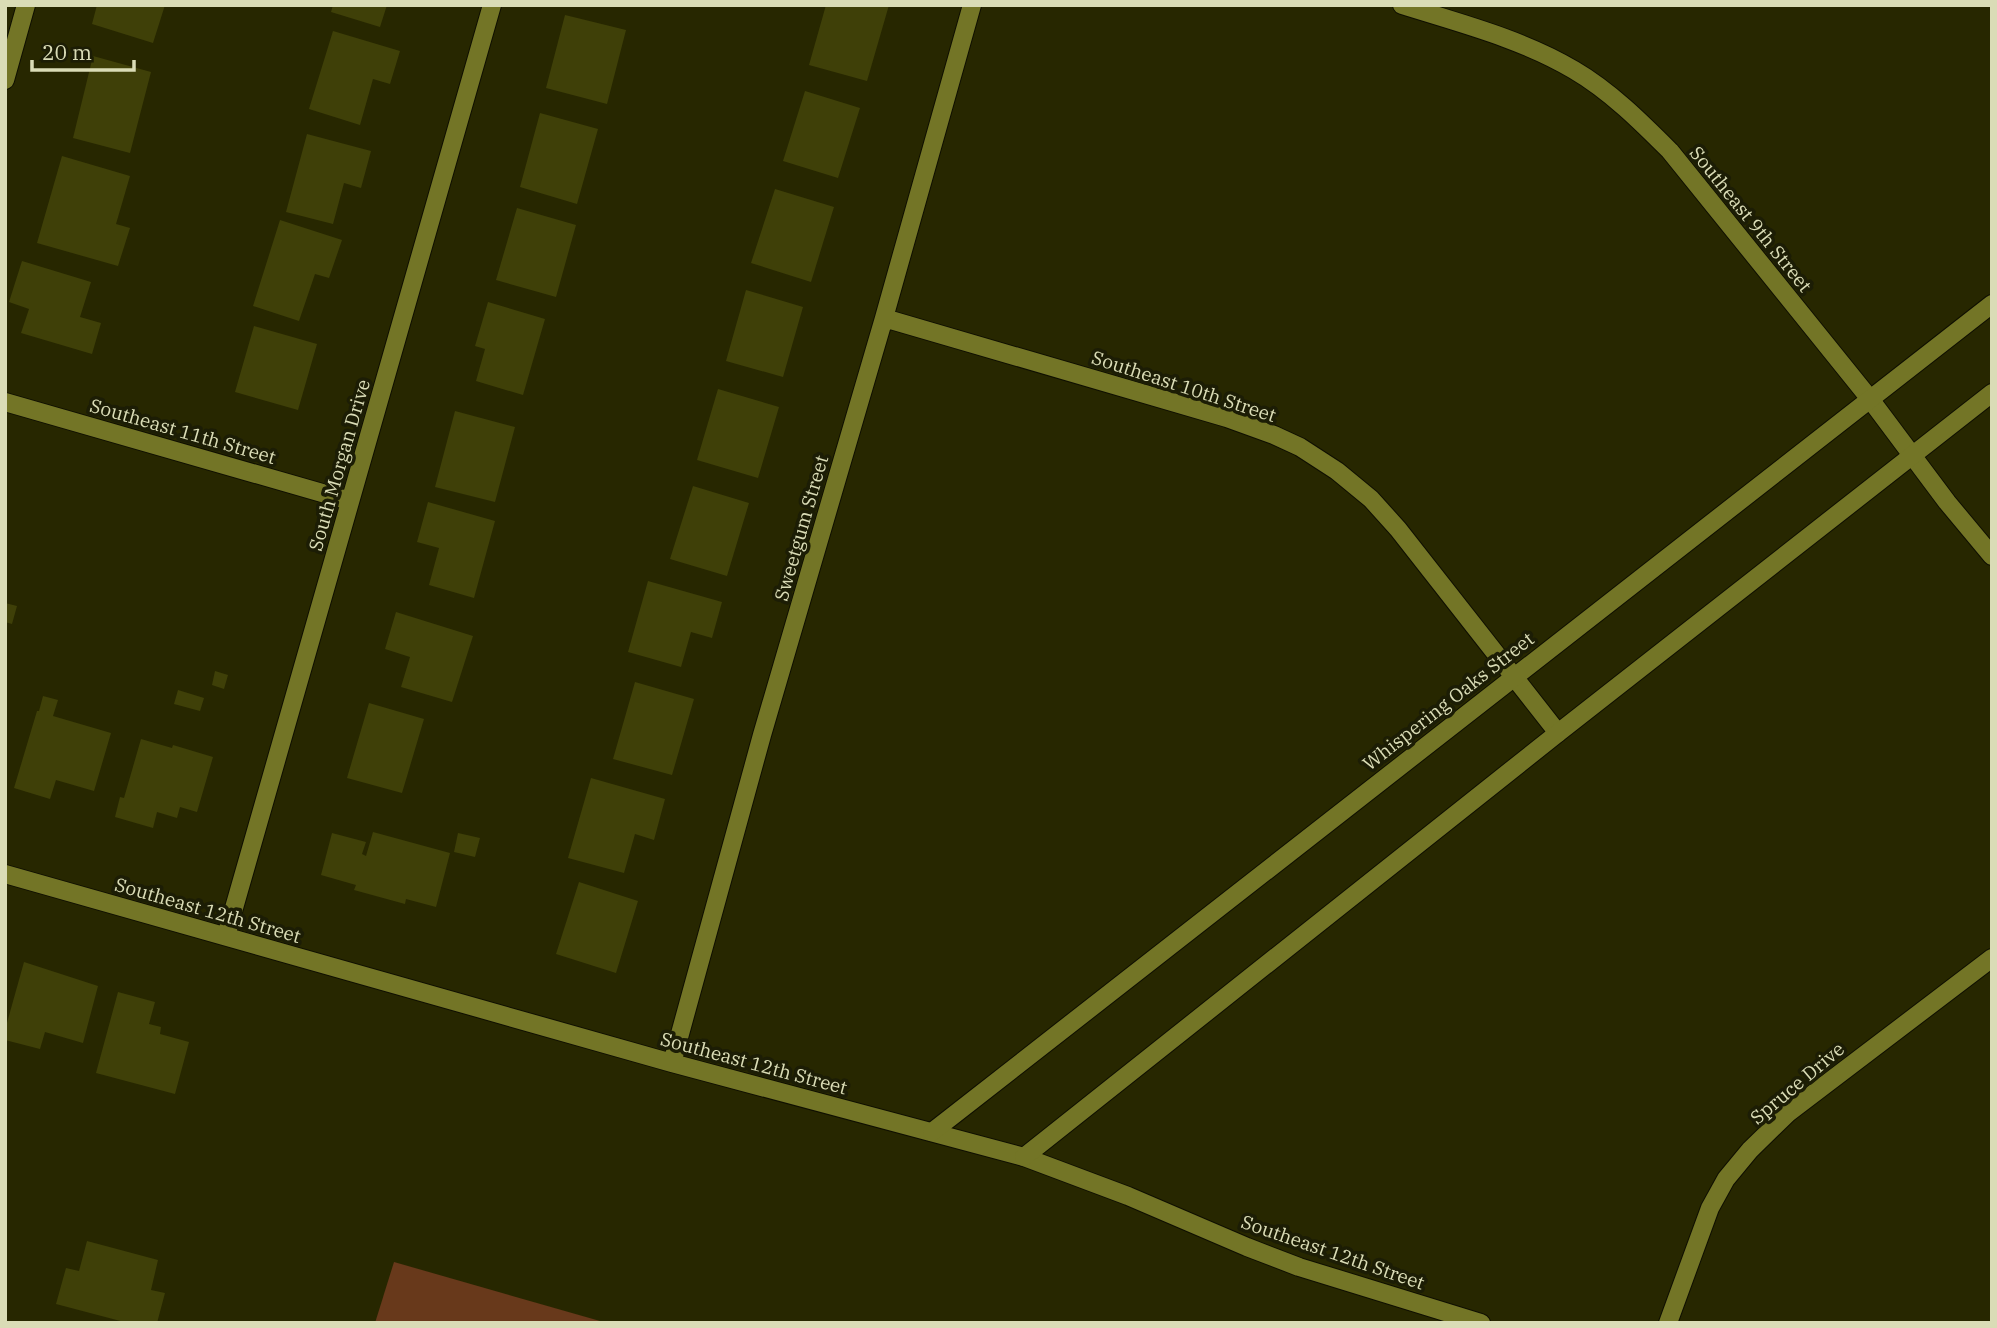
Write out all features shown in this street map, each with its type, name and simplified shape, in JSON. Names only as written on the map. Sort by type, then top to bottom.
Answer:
[{"type":"street","points":[[5,80],[26,5]]},
{"type":"street","name":"South Morgan Drive","points":[[226,936],[492,5]]},
{"type":"street","name":"Sweetgum Street","points":[[672,1063],[762,735],[972,5]]},
{"type":"street","name":"Southeast 9th Street","points":[[1402,5],[1531,49],[1574,70],[1641,122],[1670,150],[1992,556]]},
{"type":"street","name":"Whispering Oaks Street","points":[[932,1132],[1992,304]]},
{"type":"street","name":"Southeast 10th Street","points":[[884,318],[1227,418],[1300,447],[1337,471],[1371,499],[1398,529],[1558,733]]},
{"type":"street","points":[[1024,1157],[1992,393]]},
{"type":"street","name":"Southeast 11th Street","points":[[5,402],[350,501]]},
{"type":"street","name":"Southeast 12th Street","points":[[5,874],[672,1063],[1024,1157],[1128,1196],[1299,1267],[1482,1323]]},
{"type":"street","name":"Spruce Drive","points":[[1668,1323],[1710,1208],[1726,1179],[1750,1150],[1788,1113],[1992,958]]},
{"type":"shaded area","points":[[394,1262],[607,1323],[375,1323]]},
{"type":"building","points":[[97,5],[165,5],[153,43],[92,24]]},
{"type":"building","points":[[333,5],[387,5],[380,27],[331,12]]},
{"type":"building","points":[[826,5],[889,5],[867,81],[809,65]]},
{"type":"building","points":[[565,15],[626,30],[607,104],[546,88]]},
{"type":"building","points":[[333,31],[400,51],[390,84],[373,79],[360,125],[309,109]]},
{"type":"building","points":[[93,56],[151,72],[130,153],[73,138]]},
{"type":"building","points":[[805,91],[860,108],[838,178],[783,161]]},
{"type":"building","points":[[540,113],[598,129],[577,204],[520,187]]},
{"type":"building","points":[[307,134],[371,151],[361,188],[344,183],[333,224],[286,212]]},
{"type":"building","points":[[62,156],[130,176],[116,224],[130,228],[118,266],[37,243]]},
{"type":"building","points":[[775,189],[834,207],[811,282],[751,263]]},
{"type":"building","points":[[517,208],[576,225],[556,297],[496,280]]},
{"type":"building","points":[[280,220],[342,240],[329,278],[315,274],[299,321],[253,306]]},
{"type":"building","points":[[22,261],[91,282],[80,317],[101,323],[92,354],[21,333],[29,309],[9,302]]},
{"type":"building","points":[[746,290],[803,307],[783,377],[726,361]]},
{"type":"building","points":[[488,302],[545,319],[523,395],[476,381],[485,349],[475,346]]},
{"type":"building","points":[[254,326],[317,344],[298,410],[235,392]]},
{"type":"building","points":[[718,389],[779,407],[758,478],[697,460]]},
{"type":"building","points":[[455,411],[515,427],[495,502],[435,487]]},
{"type":"building","points":[[693,486],[749,503],[727,576],[670,559]]},
{"type":"building","points":[[428,502],[495,521],[474,598],[429,585],[439,548],[417,542]]},
{"type":"building","points":[[648,581],[722,602],[712,638],[691,632],[681,667],[628,652]]},
{"type":"building","points":[[5,603],[17,606],[12,624],[5,622]]},
{"type":"building","points":[[396,612],[473,636],[452,702],[401,687],[410,657],[385,649]]},
{"type":"building","points":[[215,671],[228,675],[224,689],[212,685]]},
{"type":"building","points":[[635,682],[694,699],[672,775],[613,759]]},
{"type":"building","points":[[178,690],[204,698],[200,711],[174,704]]},
{"type":"building","points":[[43,696],[58,700],[53,716],[111,733],[94,791],[56,780],[50,799],[14,788]]},
{"type":"building","points":[[369,703],[424,719],[402,793],[347,778]]},
{"type":"building","points":[[141,739],[213,757],[197,812],[180,807],[177,818],[157,812],[153,828],[115,817],[120,797],[124,798]]},
{"type":"building","points":[[591,778],[665,799],[654,840],[635,834],[624,873],[568,858]]},
{"type":"building","points":[[373,832],[450,853],[436,907],[406,899],[405,904],[354,890],[356,885],[321,875],[332,833],[366,842],[362,854],[366,856]]},
{"type":"building","points":[[458,833],[480,838],[475,857],[454,852]]},
{"type":"building","points":[[579,882],[638,901],[616,973],[556,954]]},
{"type":"building","points":[[24,962],[98,986],[83,1043],[45,1032],[40,1049],[5,1040],[5,1030]]},
{"type":"building","points":[[118,992],[155,1002],[149,1024],[161,1027],[160,1034],[189,1042],[175,1094],[96,1073]]},
{"type":"building","points":[[87,1241],[158,1260],[151,1290],[165,1293],[157,1323],[128,1323],[56,1304],[66,1268],[79,1271]]}]
